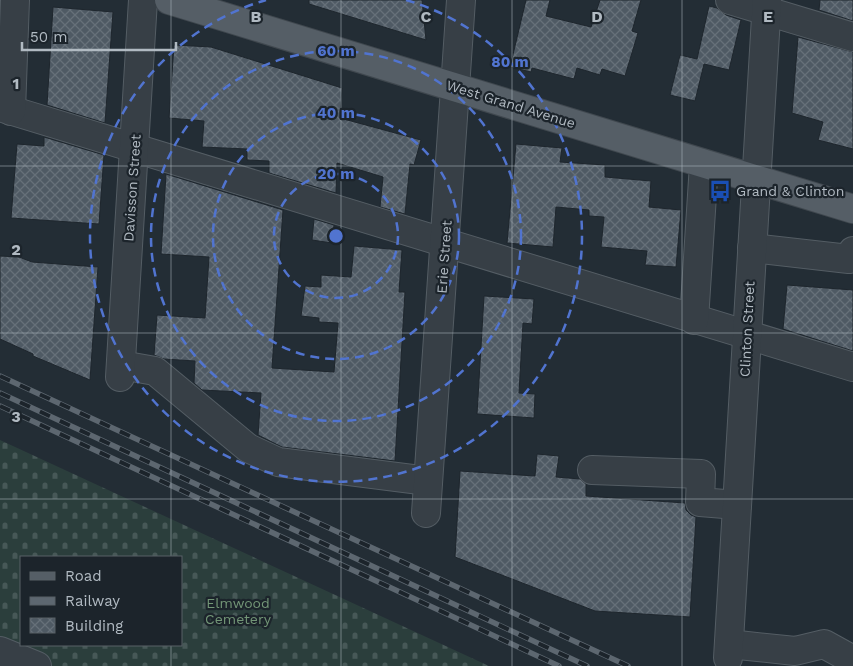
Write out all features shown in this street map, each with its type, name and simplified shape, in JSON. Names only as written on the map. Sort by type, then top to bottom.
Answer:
[{"type":"main road","name":"West Grand Avenue","points":[[169,0],[853,209]]},
{"type":"street","points":[[16,0],[6,109],[853,367]]},
{"type":"street","name":"Davisson Street","points":[[143,0],[120,371],[155,371],[248,448],[278,462],[428,481]]},
{"type":"street","name":"Erie Street","points":[[426,513],[461,0]]},
{"type":"street","points":[[730,0],[766,5],[853,37]]},
{"type":"street","name":"Clinton Street","points":[[766,5],[729,651],[795,651],[824,644],[853,660]]},
{"type":"street","points":[[694,320],[704,164]]},
{"type":"street","points":[[752,248],[849,259],[853,251]]},
{"type":"street","points":[[592,470],[701,474],[700,502],[737,505]]},
{"type":"street","points":[[0,651],[36,666]]},
{"type":"green space","name":"Elmwood Cemetery","points":[[0,440],[489,666],[0,666]]},
{"type":"building","points":[[309,0],[422,0],[426,40],[309,4]]},
{"type":"building","points":[[526,0],[550,0],[546,16],[591,27],[600,0],[641,0],[632,31],[638,33],[625,76],[602,69],[600,75],[577,68],[574,79],[532,68],[531,72],[510,67]]},
{"type":"building","points":[[820,0],[853,0],[853,21],[819,10]]},
{"type":"building","points":[[709,6],[741,20],[729,70],[704,64],[695,101],[670,95],[680,55],[697,59]]},
{"type":"building","points":[[53,7],[113,12],[105,123],[47,105]]},
{"type":"building","points":[[798,37],[853,52],[853,149],[818,140],[823,122],[792,113]]},
{"type":"building","points":[[174,45],[211,47],[342,88],[340,118],[421,140],[414,165],[410,164],[405,214],[380,207],[383,177],[337,163],[336,193],[269,173],[269,161],[247,160],[247,149],[202,147],[204,121],[169,118]]},
{"type":"building","points":[[44,137],[104,155],[99,224],[11,218],[17,144],[44,146]]},
{"type":"building","points":[[516,144],[562,148],[560,162],[605,165],[605,177],[651,181],[649,207],[681,210],[676,267],[645,265],[647,251],[601,247],[604,217],[589,216],[589,210],[556,207],[553,247],[507,243]]},
{"type":"building","points":[[166,174],[283,210],[272,368],[334,372],[338,323],[319,322],[319,318],[301,316],[305,286],[321,287],[321,275],[351,277],[354,246],[402,250],[399,292],[405,292],[395,461],[282,447],[258,435],[261,393],[202,390],[194,383],[195,361],[164,359],[154,355],[157,315],[205,318],[209,257],[161,254]]},
{"type":"building","points":[[314,219],[334,225],[332,243],[312,240]]},
{"type":"building","points":[[0,256],[19,257],[32,262],[98,267],[90,380],[33,356],[33,354],[0,339]]},
{"type":"building","points":[[787,285],[853,290],[853,351],[783,329]]},
{"type":"building","points":[[484,296],[534,299],[532,324],[523,323],[519,393],[535,394],[534,418],[477,414]]},
{"type":"building","points":[[537,454],[559,456],[556,477],[580,479],[586,484],[586,496],[685,503],[686,510],[696,517],[690,617],[595,611],[455,557],[460,471],[535,476]]},
{"type":"railway","points":[[0,376],[628,666]]},
{"type":"railway","points":[[0,393],[587,666]]},
{"type":"railway","points":[[0,406],[559,666]]},
{"type":"place","name":"Grand & Clinton","points":[[720,191]]}]
